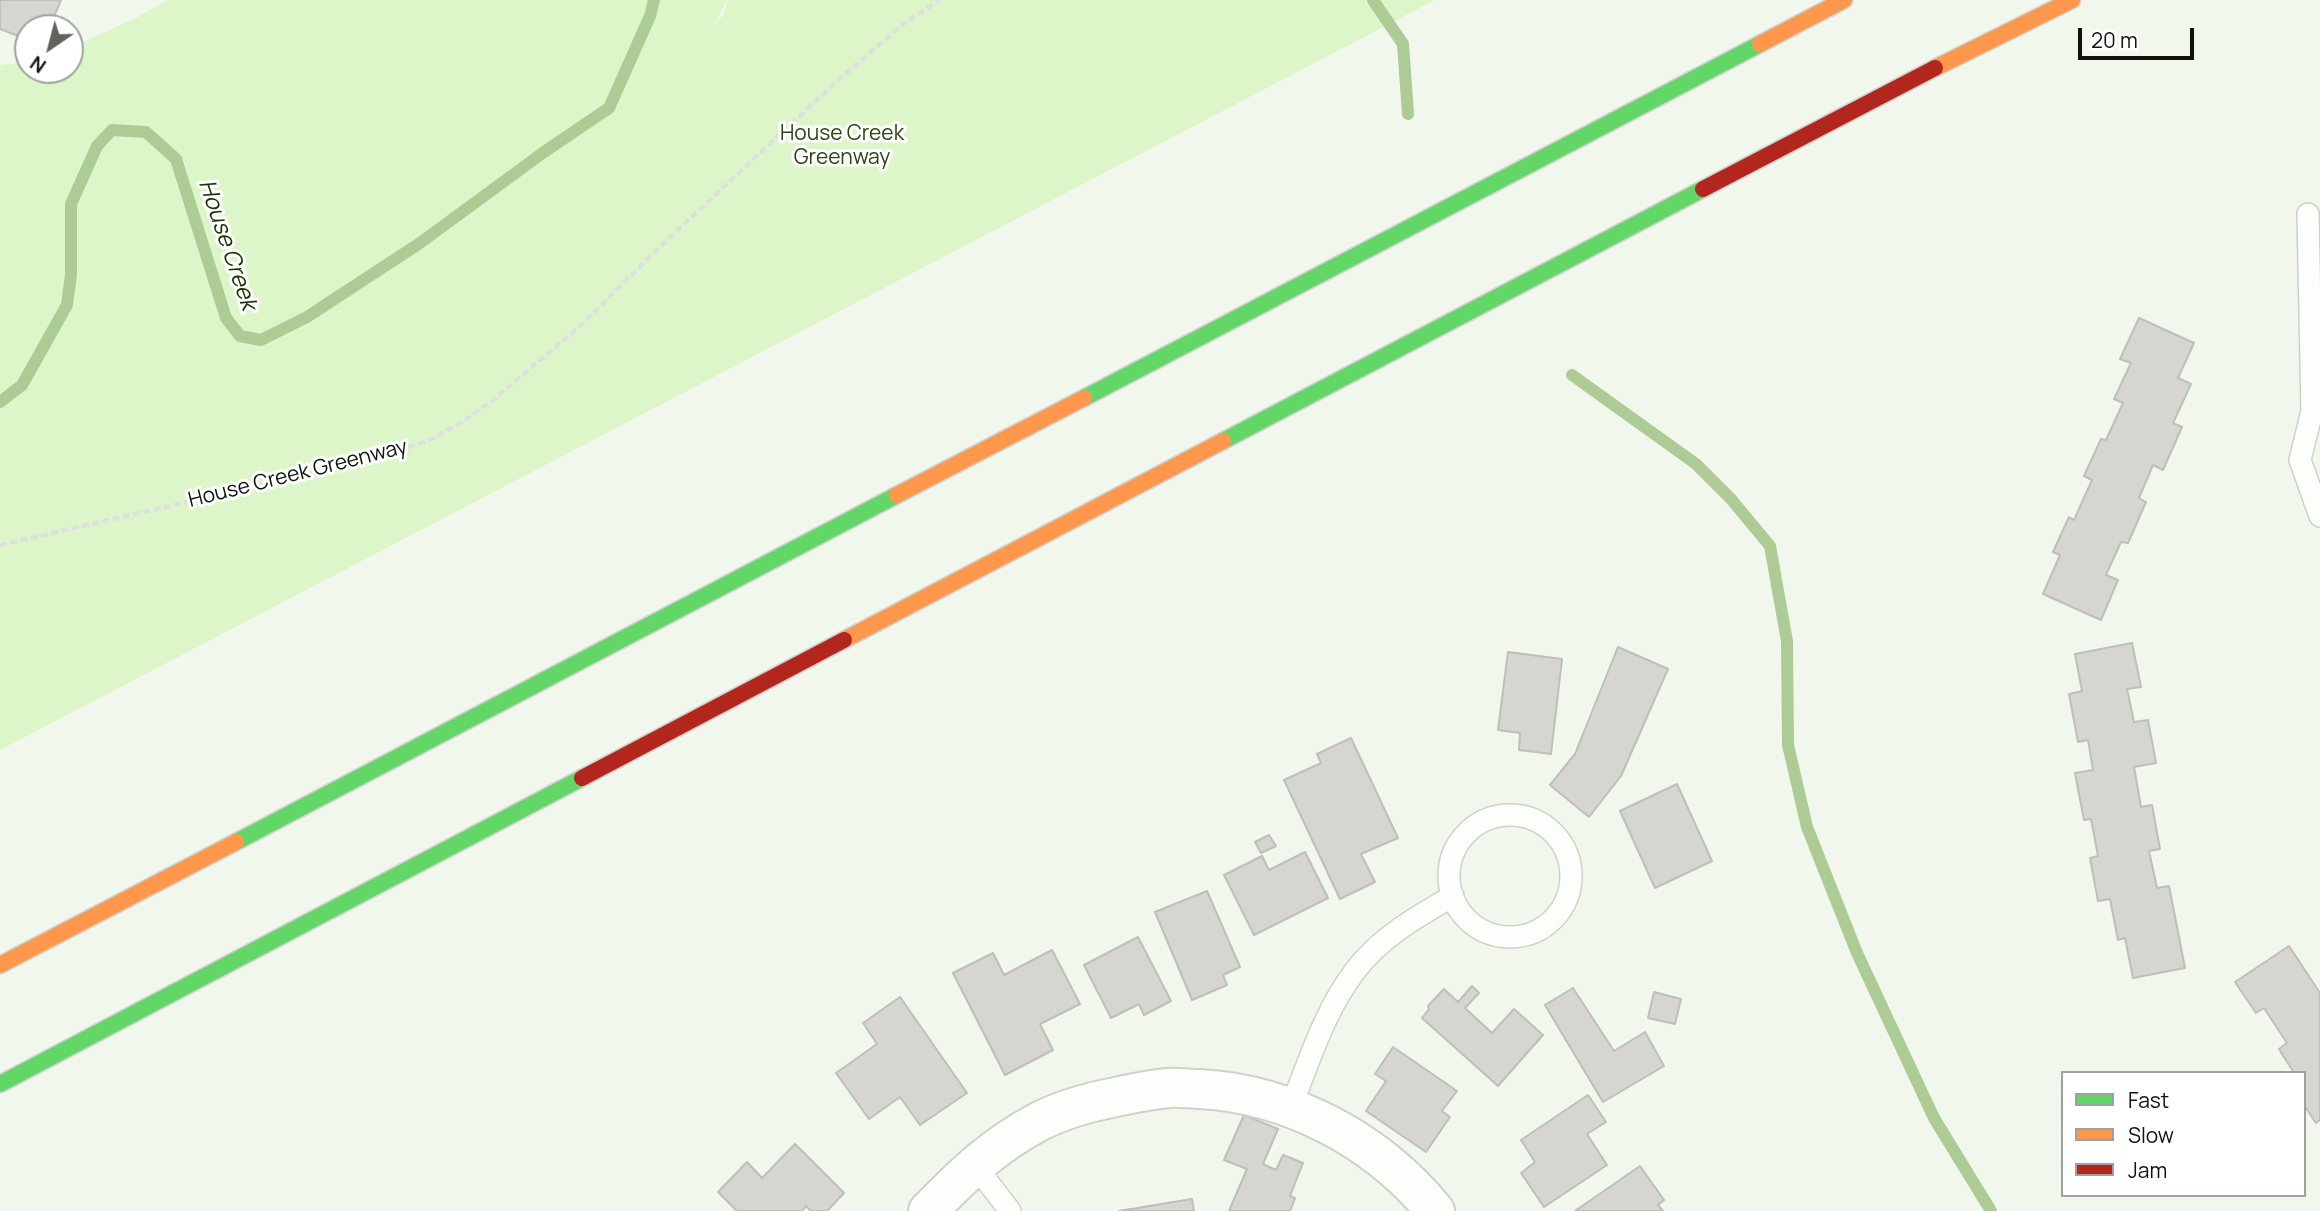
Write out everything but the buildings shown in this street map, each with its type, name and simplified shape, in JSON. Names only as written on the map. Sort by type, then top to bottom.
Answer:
[{"type":"highway","points":[[0,965],[1844,0]]},
{"type":"highway","points":[[0,1084],[1897,86],[2072,0]]},
{"type":"street","points":[[928,1211],[974,1164],[1041,1121],[1082,1104],[1171,1088],[1215,1090],[1291,1107],[1337,1130],[1379,1156],[1420,1192],[1436,1211]]},
{"type":"lane","points":[[2308,214],[2312,411],[2300,460],[2320,516]]},
{"type":"lane","points":[[1517,815],[1537,821],[1554,833],[1566,850],[1571,869],[1569,889],[1563,907],[1550,922],[1533,932],[1514,936],[1495,934],[1477,926],[1462,913],[1453,896],[1449,876],[1452,855],[1462,837],[1477,824],[1497,816],[1517,815]]},
{"type":"lane","points":[[1291,1107],[1315,1047],[1355,970],[1381,943],[1410,921],[1453,896]]},
{"type":"lane","points":[[974,1164],[1010,1211]]},
{"type":"path","name":"House Creek Greenway","points":[[0,545],[375,457],[434,438],[462,422],[492,401],[579,327],[688,220],[835,83],[904,24],[940,0]]},
{"type":"green space","points":[[167,0],[727,0],[712,30],[724,13],[728,0],[1435,0],[0,750],[0,65],[14,64],[14,84],[84,84],[84,42],[136,18]]},
{"type":"waterway","name":"House Creek","points":[[0,402],[22,385],[67,305],[71,275],[71,204],[97,146],[112,130],[146,132],[176,159],[226,318],[240,336],[261,340],[307,317],[420,243],[609,108],[650,16],[654,0]]},
{"type":"waterway","points":[[1373,0],[1403,44],[1408,114]]},
{"type":"waterway","points":[[1572,375],[1696,464],[1731,499],[1770,546],[1787,641],[1788,745],[1807,827],[1857,953],[1934,1118],[1991,1211]]},
{"type":"traffic: fast","points":[[1084,398],[1760,44]]},
{"type":"traffic: fast","points":[[1223,441],[1703,189]]},
{"type":"traffic: fast","points":[[236,842],[897,495]]},
{"type":"traffic: fast","points":[[0,1084],[582,778]]},
{"type":"traffic: slow","points":[[1760,44],[1844,0]]},
{"type":"traffic: slow","points":[[1935,68],[2072,0]]},
{"type":"traffic: slow","points":[[897,495],[1084,398]]},
{"type":"traffic: slow","points":[[844,640],[1223,441]]},
{"type":"traffic: slow","points":[[0,965],[236,842]]},
{"type":"traffic: jam","points":[[1703,189],[1935,68]]},
{"type":"traffic: jam","points":[[582,778],[844,640]]}]
